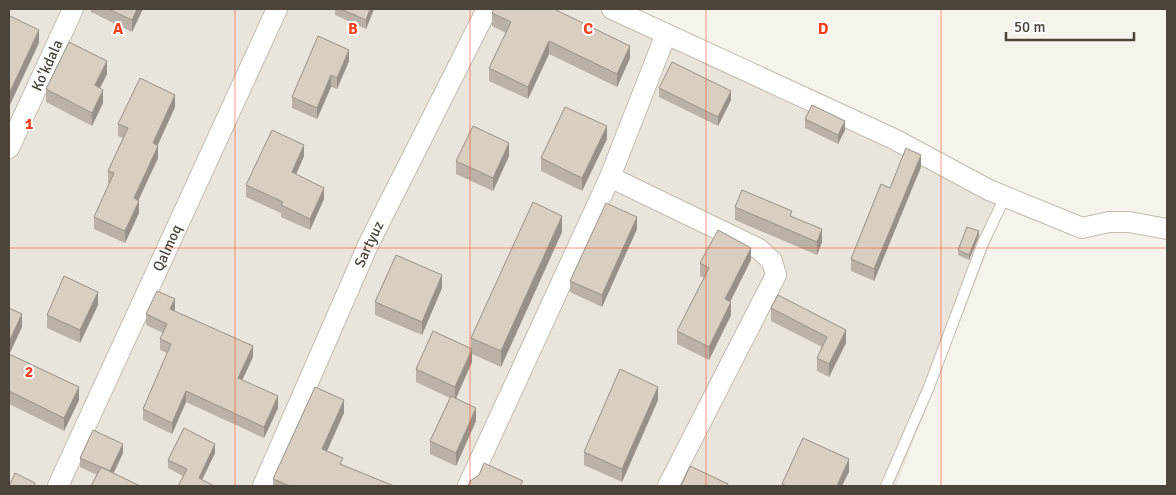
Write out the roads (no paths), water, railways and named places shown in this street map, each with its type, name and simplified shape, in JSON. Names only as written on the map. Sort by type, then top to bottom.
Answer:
[{"type":"street","name":"Ko'kdala","points":[[9,148],[73,9]]},
{"type":"street","name":"Qalmoq","points":[[58,486],[277,9]]},
{"type":"street","name":"Sartyuz","points":[[264,486],[368,244],[487,9]]},
{"type":"street","points":[[612,9],[894,139],[1005,197],[1082,228],[1109,222],[1129,222],[1167,229]]},
{"type":"street","points":[[468,486],[610,177],[666,34]]},
{"type":"street","points":[[610,177],[759,248],[772,261],[776,275],[668,486]]},
{"type":"lane","points":[[886,486],[929,387],[984,243],[1005,197]]}]
